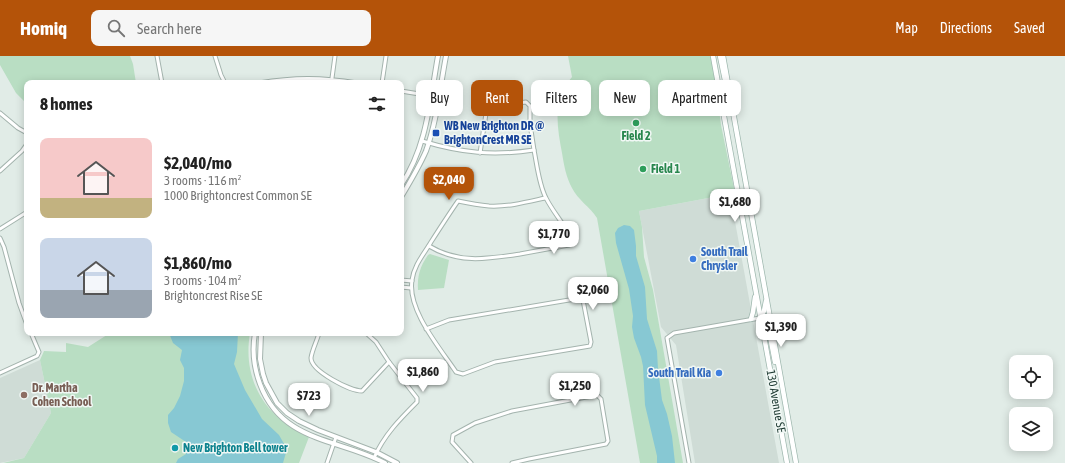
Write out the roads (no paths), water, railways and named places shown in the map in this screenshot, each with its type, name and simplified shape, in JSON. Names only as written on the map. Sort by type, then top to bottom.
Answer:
[{"type":"main road","name":"130 Avenue SE","points":[[714,56],[787,463]]},
{"type":"main road","points":[[720,56],[724,80]]},
{"type":"main road","name":"130 Avenue SE","points":[[723,56],[727,80]]},
{"type":"main road","name":"130 Avenue SE","points":[[734,116],[796,463]]},
{"type":"main road","points":[[751,320],[756,289]]},
{"type":"main road","points":[[766,295],[764,311],[760,318],[765,320],[768,326],[777,372],[784,392]]},
{"type":"street","points":[[157,56],[161,80]]},
{"type":"street","points":[[215,56],[224,80]]},
{"type":"street","points":[[332,78],[335,56]]},
{"type":"street","points":[[382,80],[386,56]]},
{"type":"street","points":[[434,80],[438,56]]},
{"type":"street","points":[[441,80],[446,56]]},
{"type":"street","points":[[275,80],[332,78],[342,80]]},
{"type":"street","points":[[404,92],[416,94]]},
{"type":"street","points":[[429,246],[439,252],[454,256],[484,259],[569,245],[572,241],[567,228],[545,198],[538,173],[534,150],[530,124],[530,106],[526,102],[510,104],[492,103],[487,107],[480,153]]},
{"type":"street","points":[[0,113],[24,131]]},
{"type":"street","points":[[404,180],[422,141],[428,116]]},
{"type":"street","points":[[404,193],[415,174],[428,142],[434,116]]},
{"type":"street","points":[[422,141],[468,152],[480,153],[498,154],[534,150]]},
{"type":"street","points":[[0,171],[24,148]]},
{"type":"street","points":[[426,329],[449,320],[581,298],[583,300],[591,342],[590,346],[495,362],[463,374],[456,372],[426,329],[415,306],[411,288],[421,256],[458,201],[489,206],[502,206],[545,198]]},
{"type":"street","points":[[0,229],[24,214]]},
{"type":"street","points":[[0,238],[24,316]]},
{"type":"street","points":[[404,280],[412,281]]},
{"type":"street","points":[[404,287],[411,288]]},
{"type":"street","points":[[689,463],[667,338],[674,333],[760,318]]},
{"type":"street","points":[[0,373],[37,356],[39,352],[32,336]]},
{"type":"street","points":[[254,336],[253,341],[255,367],[262,390],[278,416],[291,426],[311,435],[385,463]]},
{"type":"street","points":[[261,336],[260,359],[266,383],[277,403],[287,413],[299,421],[376,452],[397,463]]},
{"type":"street","points":[[317,336],[311,358],[313,363],[330,378],[346,387],[362,391],[389,362]]},
{"type":"street","points":[[369,336],[376,342],[389,362],[417,398],[417,402],[389,431],[374,458]]},
{"type":"street","points":[[471,463],[452,442],[454,435],[475,423],[512,411],[598,395],[601,399],[608,441],[606,444],[529,458],[512,463]]},
{"type":"street","points":[[327,463],[336,437]]},
{"type":"water","points":[[624,225],[630,226],[634,230],[636,256],[645,287],[647,319],[657,351],[662,400],[672,436],[675,463],[657,463],[657,456],[645,405],[643,366],[632,327],[633,316],[629,289],[616,243],[615,233],[618,228]]},
{"type":"water","points":[[170,336],[238,336],[237,352],[234,364],[245,390],[262,419],[279,435],[287,449],[283,463],[176,463],[178,459],[186,454],[187,448],[186,442],[171,432],[168,423],[168,415],[174,408],[180,396],[184,381],[184,368],[180,360],[182,350],[173,343]]},
{"type":"place","name":"Field 2","points":[[636,123]]},
{"type":"place","name":"WB New Brighton DR @ BrightonCrest MR SE","points":[[436,133]]},
{"type":"place","name":"Field 1","points":[[643,169]]},
{"type":"place","name":"South Trail Chrysler","points":[[693,259]]},
{"type":"place","name":"South Trail Kia","points":[[719,373]]},
{"type":"place","name":"Dr. Martha Cohen School","points":[[24,395]]},
{"type":"place","name":"New Brighton Bell tower","points":[[175,448]]}]
